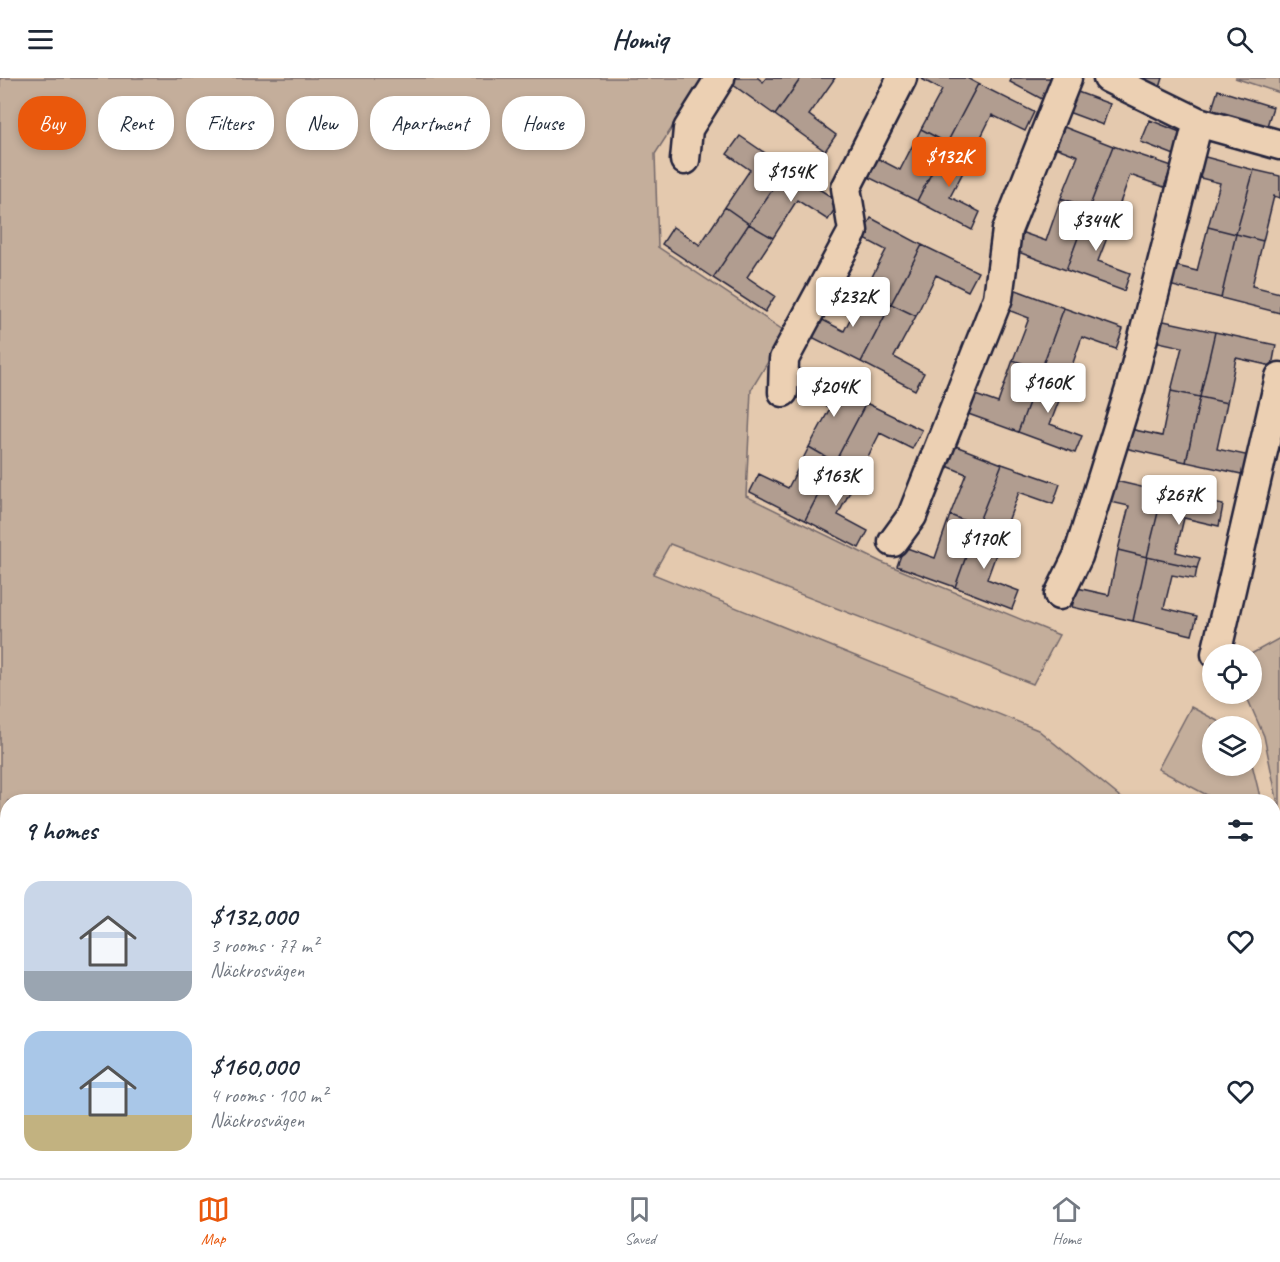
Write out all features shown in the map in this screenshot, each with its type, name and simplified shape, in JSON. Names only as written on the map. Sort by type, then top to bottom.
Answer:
[{"type":"street","points":[[685,160],[688,129],[720,78]]},
{"type":"street","points":[[783,392],[784,359],[853,231],[846,188],[902,78]]},
{"type":"street","points":[[893,542],[912,516],[998,298],[1006,230],[1067,78]]},
{"type":"street","points":[[1108,78],[1198,122],[1280,146]]},
{"type":"street","points":[[1059,596],[1078,556],[1130,390],[1198,122]]},
{"type":"street","points":[[1218,644],[1280,378]]},
{"type":"shaded area","points":[[0,78],[704,78],[655,154],[658,247],[786,332],[751,390],[746,496],[881,562],[1059,635],[1033,684],[670,544],[653,574],[1038,730],[1116,794],[0,794]]},
{"type":"shaded area","points":[[1235,78],[1280,78],[1280,93]]},
{"type":"shaded area","points":[[1280,638],[1280,794],[1276,794],[1262,731],[1262,716],[1255,716],[1250,704],[1262,704],[1262,648]]},
{"type":"shaded area","points":[[1191,707],[1208,716],[1202,716],[1202,776],[1255,776],[1259,794],[1205,794],[1158,769]]},
{"type":"building","points":[[725,78],[758,78],[763,82],[766,78],[801,78],[775,115]]},
{"type":"building","points":[[801,78],[835,78],[809,115],[836,135],[825,151],[775,115]]},
{"type":"building","points":[[920,78],[967,78],[978,84],[947,143],[921,129],[942,90]]},
{"type":"building","points":[[1012,78],[1052,79],[1042,99],[1010,82]]},
{"type":"building","points":[[1125,78],[1163,78],[1159,91]]},
{"type":"building","points":[[978,84],[1034,112],[1025,131],[992,115],[972,155],[947,143]]},
{"type":"building","points":[[1218,90],[1273,107],[1266,129],[1211,112]]},
{"type":"building","points":[[1075,91],[1110,104],[1103,125],[1068,112]]},
{"type":"building","points":[[1150,120],[1185,134],[1177,156],[1141,142]]},
{"type":"building","points":[[1059,125],[1113,146],[1089,208],[1061,198],[1078,156],[1052,146]]},
{"type":"building","points":[[921,129],[947,143],[917,201],[862,174],[871,155],[900,170]]},
{"type":"building","points":[[740,136],[787,168],[749,224],[725,207],[750,170],[727,154]]},
{"type":"building","points":[[947,143],[972,155],[950,197],[980,212],[972,230],[917,201]]},
{"type":"building","points":[[1113,146],[1172,166],[1164,187],[1130,175],[1115,217],[1089,208]]},
{"type":"building","points":[[1198,155],[1254,170],[1236,234],[1208,227],[1220,183],[1193,176]]},
{"type":"building","points":[[787,168],[839,202],[828,220],[797,200],[773,238],[749,224]]},
{"type":"building","points":[[1254,170],[1280,176],[1280,198],[1274,196],[1263,241],[1236,234]]},
{"type":"building","points":[[1061,198],[1089,208],[1066,270],[1008,248],[1015,230],[1046,241]]},
{"type":"building","points":[[725,207],[749,224],[713,278],[662,244],[673,227],[700,245]]},
{"type":"building","points":[[1089,208],[1115,217],[1098,261],[1130,273],[1124,291],[1066,270]]},
{"type":"building","points":[[871,218],[922,245],[891,304],[865,290],[886,250],[861,237]]},
{"type":"building","points":[[749,224],[773,238],[747,277],[775,296],[765,312],[713,278]]},
{"type":"building","points":[[1208,227],[1236,234],[1221,298],[1169,285],[1173,265],[1197,271]]},
{"type":"building","points":[[1236,234],[1263,241],[1252,286],[1280,293],[1280,313],[1221,298]]},
{"type":"building","points":[[922,245],[978,272],[968,291],[936,275],[916,316],[891,304]]},
{"type":"building","points":[[1011,288],[1064,308],[1041,370],[1013,360],[1029,318],[1003,308]]},
{"type":"building","points":[[865,290],[891,304],[861,362],[806,334],[815,316],[844,331]]},
{"type":"building","points":[[891,304],[916,316],[894,357],[924,373],[915,390],[861,362]]},
{"type":"building","points":[[1064,308],[1123,329],[1116,349],[1082,337],[1067,380],[1041,370]]},
{"type":"building","points":[[1159,320],[1215,332],[1200,397],[1171,391],[1182,347],[1154,341]]},
{"type":"building","points":[[1215,332],[1276,345],[1272,366],[1236,358],[1227,403],[1200,397]]},
{"type":"building","points":[[1013,360],[1041,370],[1018,432],[960,411],[967,392],[998,403]]},
{"type":"building","points":[[1041,370],[1067,380],[1050,424],[1082,436],[1075,453],[1018,432]]},
{"type":"building","points":[[815,376],[866,403],[835,462],[809,447],[830,408],[805,395]]},
{"type":"building","points":[[1171,391],[1200,397],[1186,462],[1125,448],[1130,429],[1162,436]]},
{"type":"building","points":[[1200,397],[1227,403],[1217,449],[1250,456],[1246,475],[1186,462]]},
{"type":"building","points":[[866,403],[922,430],[912,449],[880,433],[859,474],[835,462]]},
{"type":"building","points":[[948,443],[1002,464],[977,526],[950,515],[966,474],[940,463]]},
{"type":"building","points":[[809,447],[835,462],[805,520],[750,492],[759,474],[788,488]]},
{"type":"building","points":[[835,462],[859,474],[838,515],[868,531],[859,548],[805,520]]},
{"type":"building","points":[[1002,464],[1060,484],[1053,504],[1019,492],[1003,535],[977,526]]},
{"type":"building","points":[[1107,479],[1163,492],[1147,557],[1118,550],[1129,506],[1102,500]]},
{"type":"building","points":[[1163,492],[1223,505],[1219,526],[1184,518],[1176,552],[1200,558],[1197,568],[1147,557]]},
{"type":"building","points":[[950,515],[977,526],[955,587],[897,566],[904,547],[935,558]]},
{"type":"building","points":[[977,526],[1003,535],[987,579],[1019,591],[1012,609],[955,587]]},
{"type":"building","points":[[1118,550],[1147,557],[1133,621],[1072,607],[1077,588],[1109,595]]},
{"type":"building","points":[[1147,557],[1197,568],[1195,579],[1172,575],[1164,608],[1197,616],[1192,635],[1133,621]]}]
